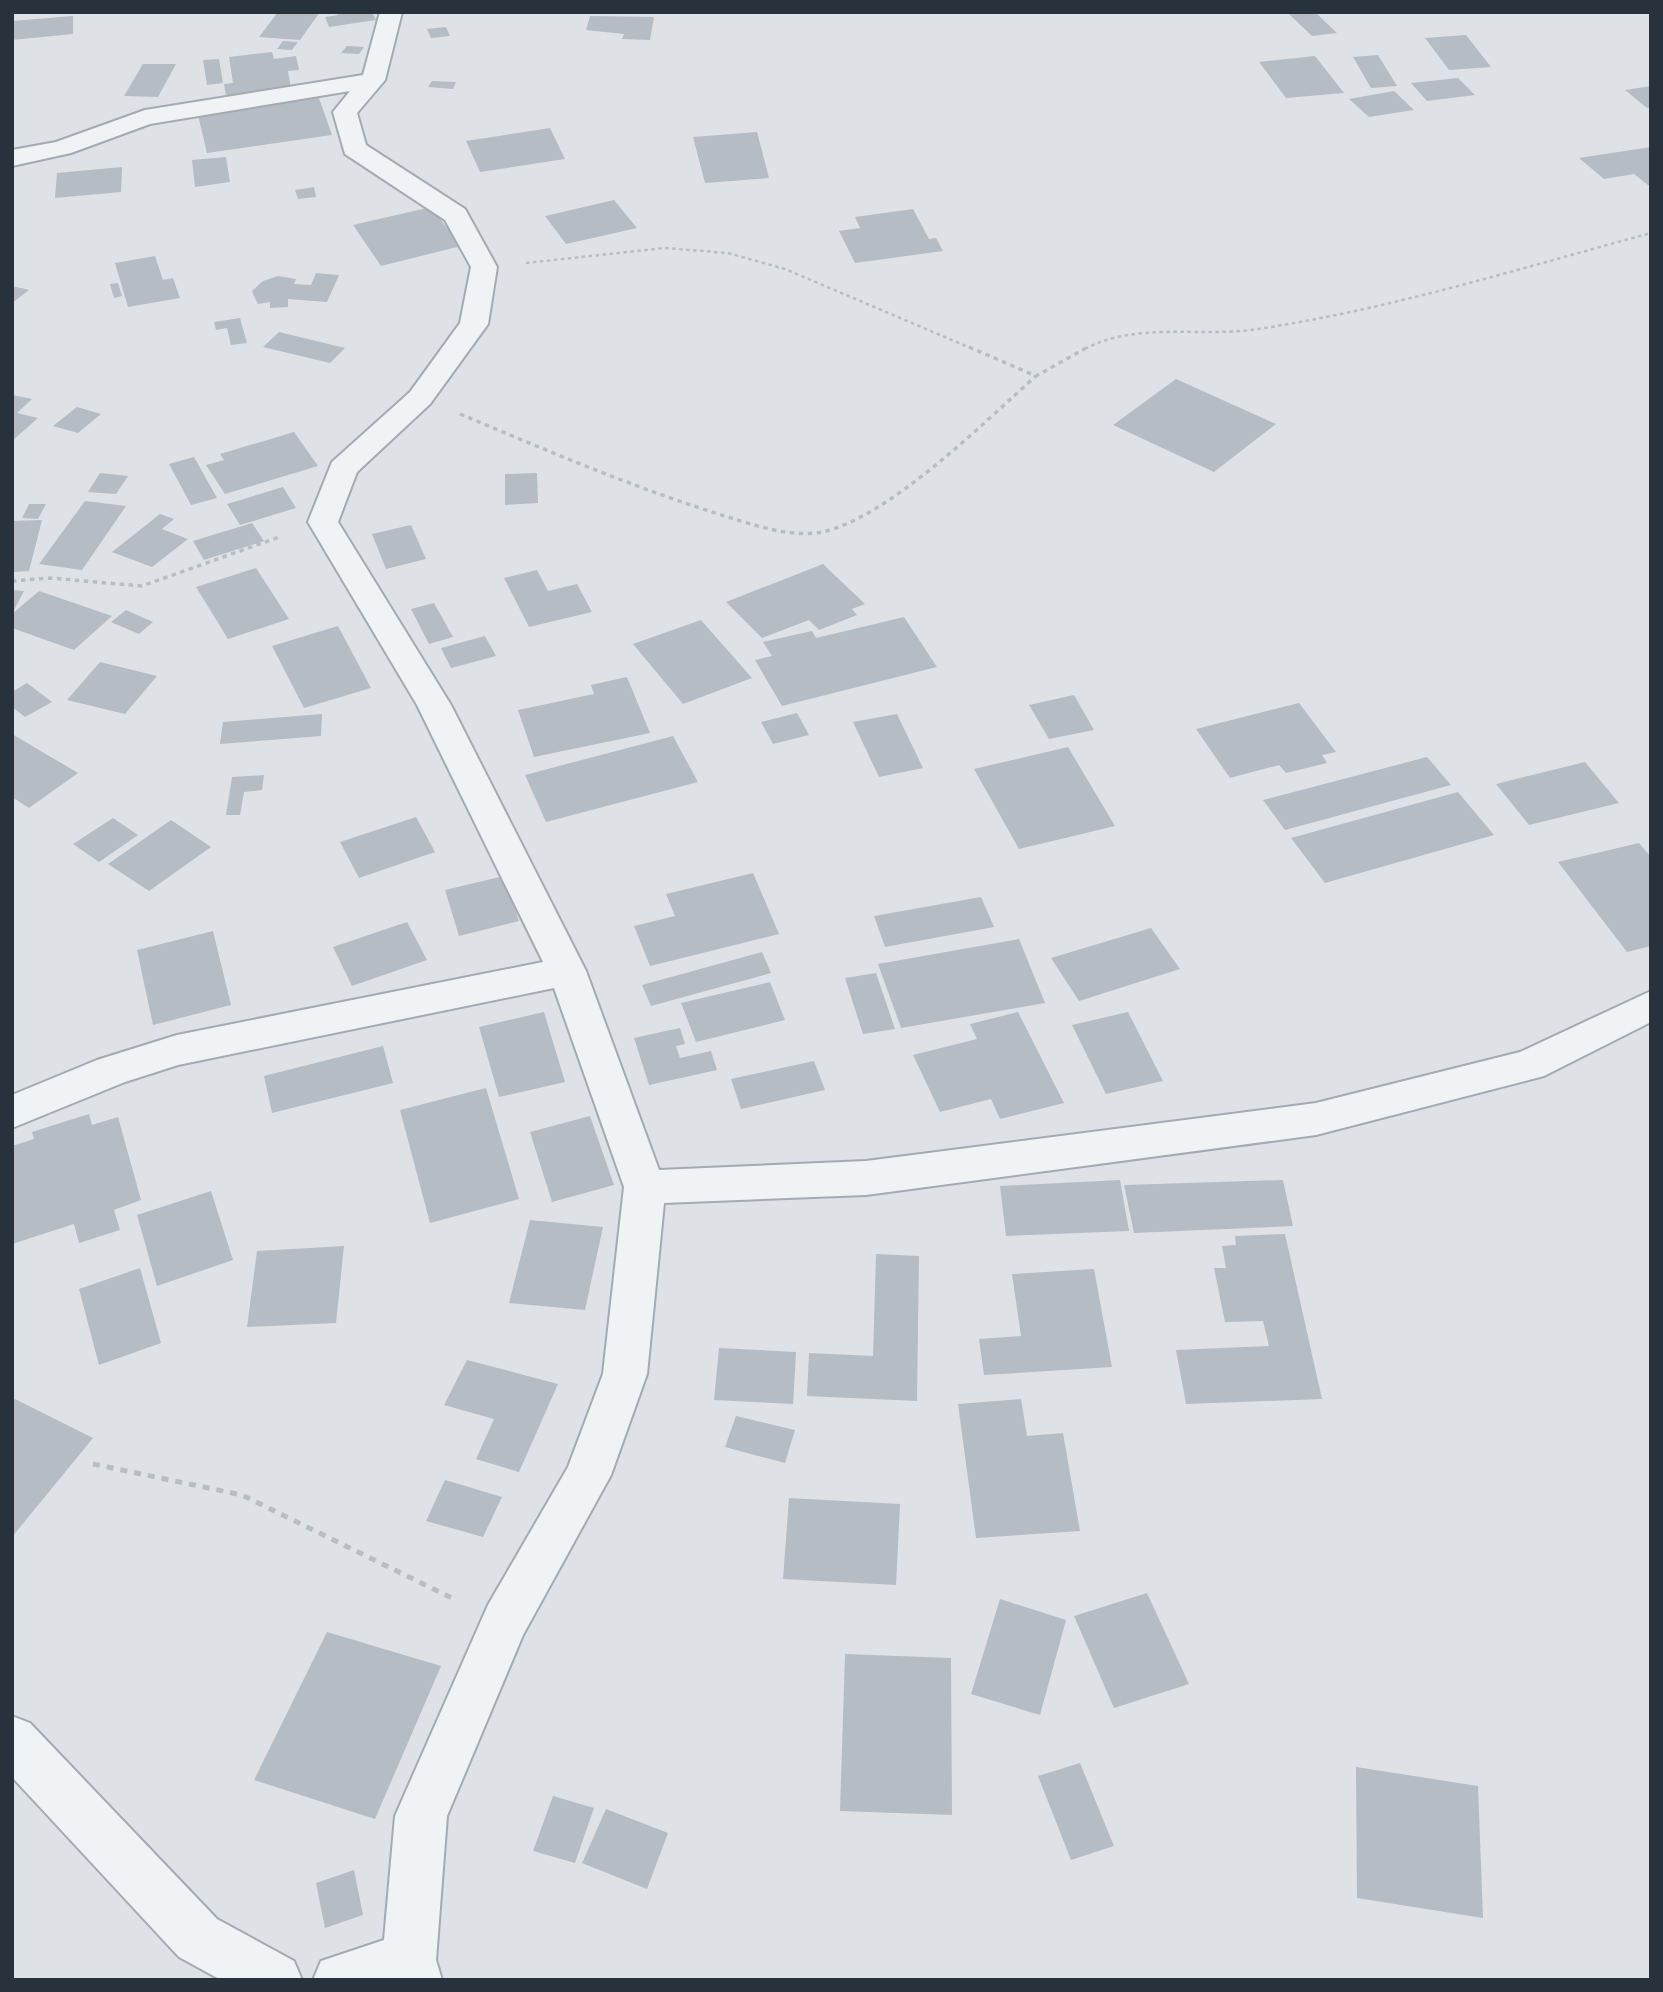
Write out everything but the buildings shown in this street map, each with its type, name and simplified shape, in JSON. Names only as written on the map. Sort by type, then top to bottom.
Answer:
[{"type":"street","points":[[340,1980],[412,1970],[421,1816],[505,1621],[588,1475],[625,1374],[645,1187],[567,971],[434,705],[323,522],[343,468],[420,398],[474,324],[484,267],[456,215],[354,149],[345,112],[373,80],[391,12]]},
{"type":"street","points":[[12,158],[62,148],[145,117],[373,80]]},
{"type":"street","points":[[12,1112],[111,1071],[177,1050],[567,971]]},
{"type":"street","points":[[645,1187],[866,1178],[1317,1119],[1530,1065],[1651,1005]]},
{"type":"street","points":[[12,1740],[198,1938],[275,1980]]},
{"type":"path","points":[[420,398],[717,514],[795,534],[821,532],[892,499],[1036,376],[1100,341],[1145,332],[1214,334],[1258,330],[1389,303],[1622,243],[1651,233]]},
{"type":"path","points":[[484,267],[665,248],[728,253],[785,269],[1036,376]]},
{"type":"path","points":[[12,581],[50,578],[142,586],[323,522]]},
{"type":"path","points":[[93,1464],[242,1495],[448,1597],[505,1621]]}]
